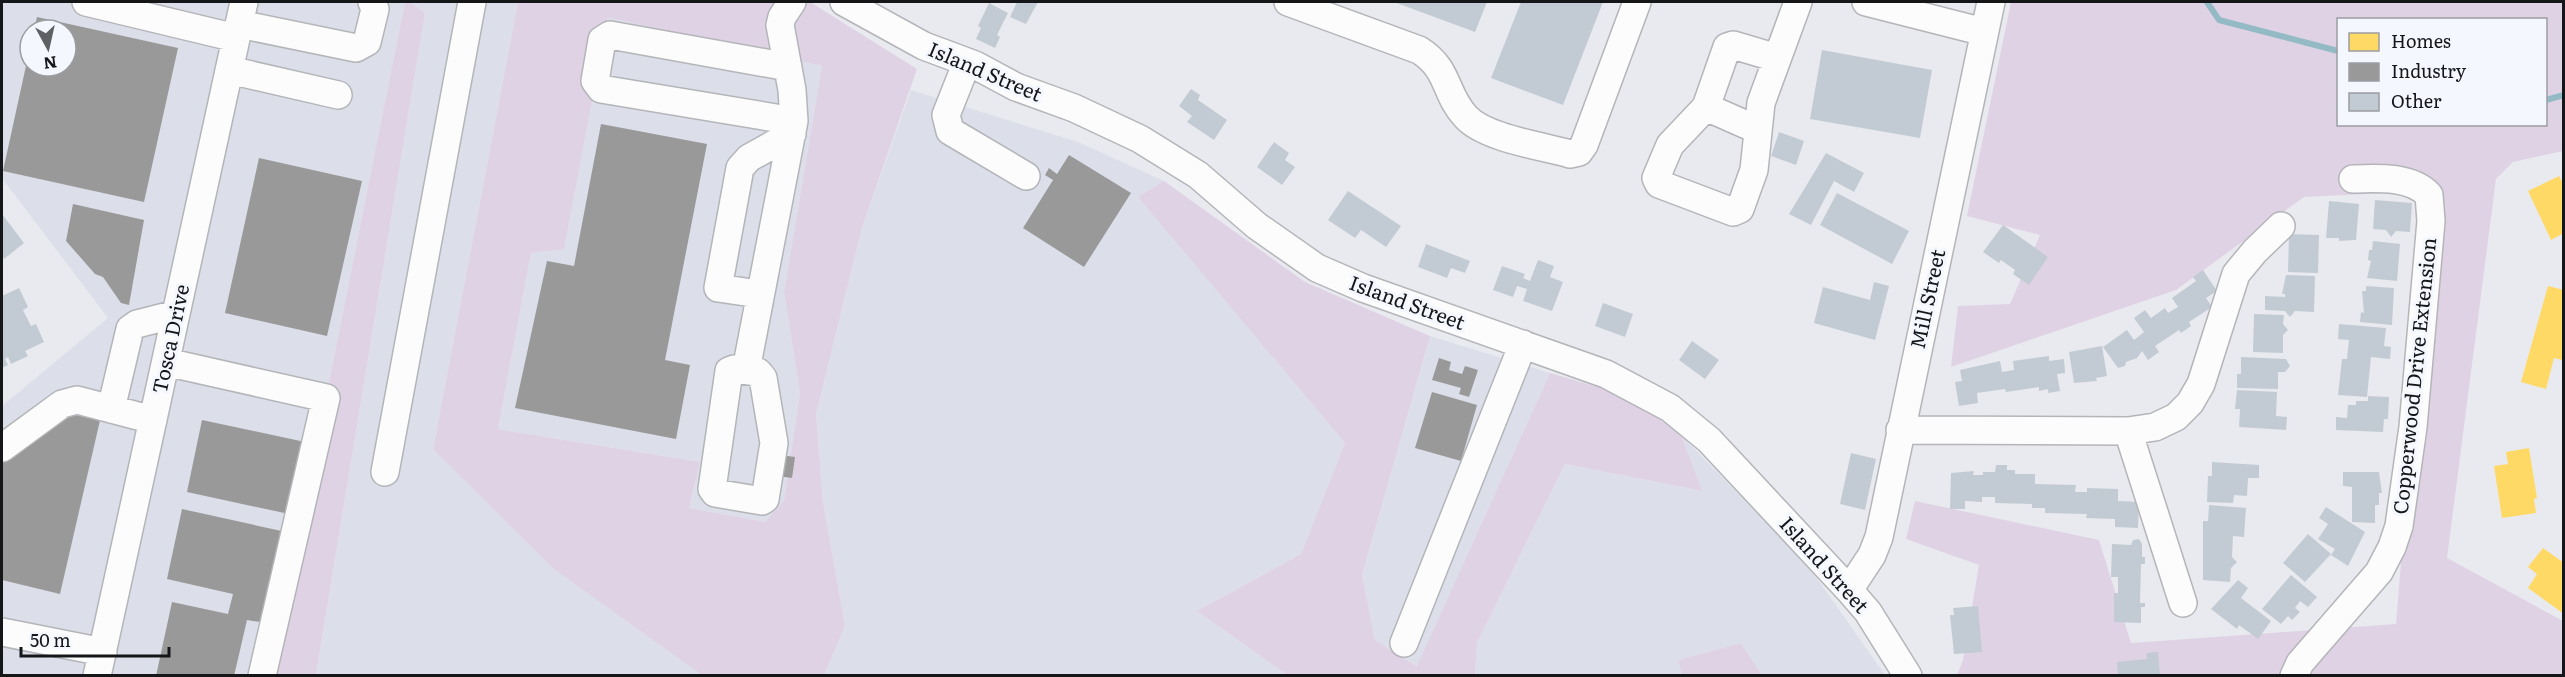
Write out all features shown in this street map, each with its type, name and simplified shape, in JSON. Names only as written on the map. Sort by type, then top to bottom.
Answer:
[{"type":"street","points":[[86,2],[240,21],[356,48],[367,42],[375,9],[372,2]]},
{"type":"street","points":[[385,472],[472,2]]},
{"type":"street","points":[[746,370],[793,128],[794,107],[780,25],[782,17],[792,2]]},
{"type":"street","name":"Island Street","points":[[844,2],[924,46],[1140,139],[1198,174],[1257,226],[1317,268],[1396,301],[1606,374],[1670,408],[1709,440],[1868,612],[1908,675]]},
{"type":"street","points":[[1288,2],[1419,50],[1431,57],[1441,68],[1458,107],[1479,128],[1570,154],[1579,152],[1584,145],[1636,2]]},
{"type":"street","points":[[1777,58],[1730,45],[1706,107],[1670,145],[1656,178],[1659,184],[1737,212],[1753,175],[1761,103],[1798,2]]},
{"type":"street","points":[[1870,2],[1984,32]]},
{"type":"street","name":"Mill Street","points":[[1848,590],[1872,555],[1879,537],[1990,2]]},
{"type":"street","name":"Tosca Drive","points":[[100,664],[240,21]]},
{"type":"street","points":[[788,67],[610,34],[602,40],[595,81],[601,89],[793,128]]},
{"type":"street","points":[[967,63],[946,116],[951,130],[1026,176]]},
{"type":"street","points":[[229,70],[338,95]]},
{"type":"street","points":[[1706,107],[1758,130]]},
{"type":"street","points":[[759,294],[717,288],[738,174],[749,158],[793,128]]},
{"type":"street","name":"Copperwood Drive Extension","points":[[2294,675],[2300,663],[2379,572],[2392,546],[2399,525],[2413,427],[2431,221],[2429,195],[2421,186],[2402,182],[2382,178],[2353,179]]},
{"type":"street","points":[[1900,430],[2128,431],[2156,427],[2176,417],[2190,403],[2201,384],[2236,274],[2255,250],[2282,226]]},
{"type":"street","points":[[111,409],[130,328],[176,314]]},
{"type":"street","points":[[1404,643],[1523,344]]},
{"type":"street","points":[[166,362],[326,398],[262,675]]},
{"type":"street","points":[[2,448],[62,404],[77,400],[153,420]]},
{"type":"street","points":[[2128,431],[2183,603]]},
{"type":"street","points":[[2,632],[100,664]]},
{"type":"shaded area","points":[[2,2],[405,2],[270,675],[2,675],[2,406],[108,318],[2,178]]},
{"type":"shaded area","points":[[405,2],[410,2],[425,13],[316,675],[270,676]]},
{"type":"shaded area","points":[[410,2],[518,2],[433,449],[702,675],[316,676],[425,13]]},
{"type":"shaded area","points":[[518,2],[810,2],[917,69],[862,228],[816,414],[823,502],[845,626],[824,675],[702,675],[554,569],[433,449]],"holes":[[[608,17],[822,66],[784,292],[800,393],[784,501],[765,522],[689,508],[700,462],[498,429],[531,253],[564,249]]]},
{"type":"shaded area","points":[[2011,2],[2563,2],[2563,151],[2513,162],[2496,179],[2447,558],[2563,621],[2563,675],[1957,675],[1963,660],[1979,565],[1906,539],[1915,501],[2099,540],[2131,643],[2396,624],[2431,191],[2304,197],[2176,290],[1951,367],[1958,306],[2010,304],[2040,235],[1967,216]]},
{"type":"shaded area","points":[[608,16],[822,66],[784,292],[800,393],[784,502],[765,522],[689,508],[700,462],[498,429],[531,253],[564,248]]},
{"type":"shaded area","points":[[911,90],[1078,142],[1164,181],[1139,197],[1345,443],[1301,554],[1197,611],[1287,675],[824,675],[845,626],[823,502],[816,414],[862,228]]},
{"type":"shaded area","points":[[1164,181],[1305,282],[1430,336],[1362,575],[1375,640],[1417,666],[1550,373],[1629,396],[1681,435],[1702,491],[1565,464],[1477,643],[1475,675],[1287,675],[1197,611],[1301,554],[1345,443],[1138,197]]},
{"type":"shaded area","points":[[1430,336],[1550,373],[1418,666],[1375,640],[1362,575]]},
{"type":"shaded area","points":[[1681,435],[1809,567],[1885,675],[1762,675],[1741,643],[1678,660],[1682,675],[1475,676],[1477,643],[1565,464],[1701,491]]},
{"type":"shaded area","points":[[1741,643],[1762,675],[1682,675],[1678,660]]},
{"type":"building: Homes","points":[[2559,176],[2564,185],[2564,233],[2551,240],[2528,191]]},
{"type":"building: Homes","points":[[2548,286],[2564,290],[2564,355],[2562,360],[2554,358],[2546,389],[2521,382]]},
{"type":"building: Homes","points":[[2529,448],[2537,498],[2534,499],[2536,513],[2502,518],[2494,466],[2508,464],[2506,452]]},
{"type":"building: Homes","points":[[2543,548],[2564,563],[2564,614],[2528,588],[2537,574],[2528,567]]},
{"type":"building: Industry","points":[[78,26],[178,48],[144,202],[3,171],[23,78],[78,78]]},
{"type":"building: Industry","points":[[601,124],[707,144],[665,360],[690,365],[676,439],[515,408],[547,261],[574,266]]},
{"type":"building: Industry","points":[[1069,155],[1131,193],[1084,267],[1023,228],[1053,180],[1045,175],[1049,168],[1057,174]]},
{"type":"building: Industry","points":[[259,158],[362,181],[327,336],[225,313]]},
{"type":"building: Industry","points":[[73,204],[144,220],[129,305],[121,303],[103,277],[95,274],[66,241]]},
{"type":"building: Industry","points":[[1439,358],[1451,362],[1449,370],[1462,374],[1465,366],[1478,370],[1469,397],[1459,394],[1461,388],[1432,380]]},
{"type":"building: Industry","points":[[1432,392],[1477,405],[1461,461],[1415,448]]},
{"type":"building: Industry","points":[[71,409],[101,416],[60,594],[2,580],[2,463]]},
{"type":"building: Industry","points":[[202,420],[305,442],[289,514],[187,492]]},
{"type":"building: Industry","points":[[758,452],[795,457],[792,478],[755,473]]},
{"type":"building: Industry","points":[[182,509],[286,532],[266,623],[247,620],[234,676],[156,676],[172,602],[228,614],[233,594],[167,579]]},
{"type":"building: Other","points":[[1017,2],[1038,2],[1026,24],[1010,17]]},
{"type":"building: Other","points":[[1394,2],[1487,2],[1475,32]]},
{"type":"building: Other","points":[[1521,2],[1603,2],[1563,105],[1491,78]]},
{"type":"building: Other","points":[[989,3],[1008,13],[997,35],[1000,37],[995,48],[976,39],[981,28],[978,26]]},
{"type":"building: Other","points":[[1822,50],[1932,70],[1920,138],[1810,119]]},
{"type":"building: Other","points":[[1191,89],[1200,95],[1198,100],[1227,120],[1214,140],[1187,122],[1192,116],[1179,106]]},
{"type":"building: Other","points":[[1779,132],[1804,141],[1796,165],[1771,156]]},
{"type":"building: Other","points":[[1274,142],[1289,153],[1285,160],[1295,167],[1282,185],[1257,167]]},
{"type":"building: Other","points":[[1826,153],[1864,173],[1854,192],[1834,181],[1811,225],[1789,214]]},
{"type":"building: Other","points":[[1348,191],[1401,226],[1386,247],[1361,230],[1355,238],[1328,220]]},
{"type":"building: Other","points":[[1837,193],[1909,231],[1892,264],[1820,225]]},
{"type":"building: Other","points":[[2375,200],[2412,203],[2410,232],[2396,231],[2391,237],[2386,230],[2373,229]]},
{"type":"building: Other","points":[[2329,201],[2359,204],[2356,240],[2339,241],[2339,238],[2326,238]]},
{"type":"building: Other","points":[[2,214],[24,243],[4,259],[2,255]]},
{"type":"building: Other","points":[[2003,225],[2048,257],[2029,285],[2013,274],[2015,270],[2001,260],[1999,263],[1983,252]]},
{"type":"building: Other","points":[[2289,234],[2319,235],[2318,273],[2288,272]]},
{"type":"building: Other","points":[[2373,241],[2400,244],[2397,281],[2367,278],[2371,261],[2368,260],[2369,250],[2372,250]]},
{"type":"building: Other","points":[[1426,244],[1470,261],[1465,273],[1451,268],[1447,278],[1418,267]]},
{"type":"building: Other","points":[[1538,260],[1554,266],[1550,277],[1563,282],[1552,311],[1523,301],[1527,289],[1517,286],[1513,297],[1493,290],[1502,266],[1525,274],[1523,278],[1530,281]]},
{"type":"building: Other","points":[[2203,270],[2217,291],[2206,298],[2212,307],[2189,322],[2191,326],[2181,333],[2179,330],[2155,346],[2159,352],[2148,360],[2142,351],[2137,358],[2118,368],[2103,347],[2127,330],[2134,340],[2144,332],[2134,318],[2145,310],[2151,318],[2165,308],[2168,313],[2178,307],[2172,298],[2196,281],[2193,277]]},
{"type":"building: Other","points":[[2286,275],[2315,276],[2314,312],[2295,311],[2290,317],[2285,311],[2265,310],[2265,296],[2285,297],[2285,294],[2282,294]]},
{"type":"building: Other","points":[[1874,282],[1889,286],[1875,340],[1814,323],[1823,287],[1870,300]]},
{"type":"building: Other","points":[[2366,286],[2394,288],[2392,325],[2360,322],[2361,312],[2364,313],[2362,291],[2366,291]]},
{"type":"building: Other","points":[[19,288],[28,307],[23,310],[31,326],[36,324],[44,342],[25,351],[28,356],[11,364],[8,357],[5,359],[8,365],[2,368],[2,296]]},
{"type":"building: Other","points":[[1603,303],[1633,314],[1625,337],[1595,326]]},
{"type":"building: Other","points":[[2254,314],[2284,315],[2283,324],[2288,330],[2283,335],[2283,353],[2253,352]]},
{"type":"building: Other","points":[[2339,324],[2386,328],[2384,346],[2391,347],[2390,359],[2371,357],[2367,397],[2338,395],[2342,359],[2347,359],[2349,340],[2338,339]]},
{"type":"building: Other","points":[[1692,341],[1719,360],[1705,379],[1679,360]]},
{"type":"building: Other","points":[[2102,346],[2107,376],[2096,378],[2097,381],[2074,383],[2069,352]]},
{"type":"building: Other","points":[[2049,356],[2049,361],[2064,359],[2065,373],[2057,374],[2060,391],[2048,393],[2048,389],[2039,391],[2039,387],[1977,393],[1978,403],[1959,406],[1955,382],[1962,381],[1960,370],[2000,361],[2002,372],[2014,370],[2013,361]]},
{"type":"building: Other","points":[[2241,357],[2286,359],[2290,366],[2285,372],[2278,372],[2278,389],[2237,388],[2237,374],[2241,374]]},
{"type":"building: Other","points":[[2237,390],[2277,392],[2276,416],[2287,417],[2286,430],[2239,427],[2240,409],[2235,409]]},
{"type":"building: Other","points":[[2368,396],[2389,397],[2388,419],[2384,419],[2383,432],[2336,430],[2336,417],[2347,418],[2348,405],[2356,405],[2356,401],[2368,401]]},
{"type":"building: Other","points":[[1851,453],[1876,459],[1865,510],[1840,504]]},
{"type":"building: Other","points":[[2212,462],[2259,465],[2259,478],[2248,478],[2247,496],[2234,495],[2233,503],[2207,502],[2208,476],[2212,476]]},
{"type":"building: Other","points":[[1996,465],[2007,465],[2007,470],[2015,470],[2015,474],[2035,474],[2035,484],[2076,485],[2075,492],[2087,492],[2087,488],[2118,489],[2118,501],[2139,502],[2138,528],[2115,527],[2115,519],[2086,518],[2087,514],[2045,513],[2045,508],[2032,508],[2032,504],[1995,503],[1995,497],[1982,497],[1982,502],[1965,501],[1965,509],[1950,509],[1951,473],[1974,471],[1973,475],[1983,475],[1983,472],[1995,472]]},
{"type":"building: Other","points":[[2343,472],[2379,472],[2382,493],[2379,493],[2379,505],[2375,505],[2375,523],[2352,522],[2352,487],[2343,486]]},
{"type":"building: Other","points":[[2209,505],[2246,508],[2244,537],[2233,536],[2232,557],[2237,562],[2231,568],[2230,582],[2203,580],[2203,521],[2208,521]]},
{"type":"building: Other","points":[[2326,507],[2365,532],[2348,566],[2331,555],[2335,549],[2318,539],[2328,524],[2319,518]]},
{"type":"building: Other","points":[[2308,534],[2331,554],[2305,582],[2283,563]]},
{"type":"building: Other","points":[[2139,539],[2142,544],[2142,557],[2145,557],[2145,564],[2141,564],[2140,603],[2145,603],[2145,607],[2141,607],[2141,623],[2114,622],[2114,593],[2118,593],[2118,577],[2111,577],[2112,544],[2131,545],[2133,540]]},
{"type":"building: Other","points":[[2291,575],[2317,597],[2308,607],[2300,601],[2295,608],[2300,612],[2292,620],[2288,616],[2281,624],[2262,609]]},
{"type":"building: Other","points":[[2238,580],[2248,588],[2241,598],[2271,621],[2258,639],[2239,625],[2237,629],[2211,609]]},
{"type":"building: Other","points":[[1978,606],[1982,652],[1954,654],[1950,615],[1954,615],[1953,608]]},
{"type":"building: Other","points":[[2158,652],[2160,676],[2118,676],[2117,662],[2147,659],[2146,653]]},
{"type":"waterway","points":[[2207,2],[2219,20],[2337,51]]},
{"type":"waterway","points":[[2547,100],[2564,95]]}]
